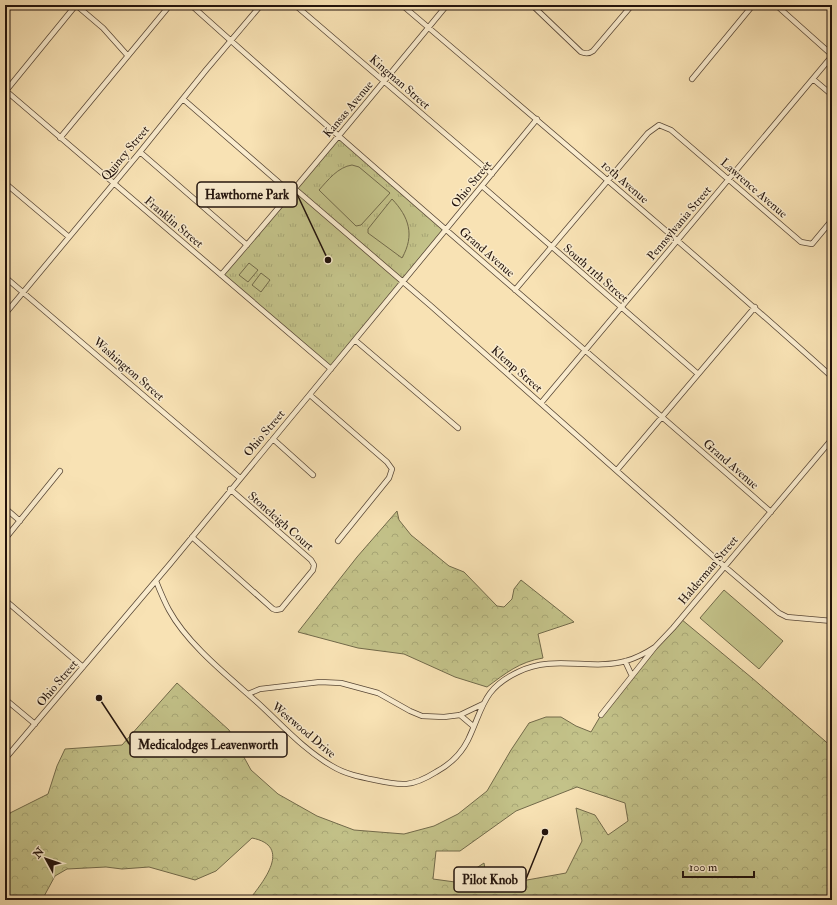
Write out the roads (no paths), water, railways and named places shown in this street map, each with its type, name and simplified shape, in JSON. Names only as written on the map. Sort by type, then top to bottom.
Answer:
[{"type":"street","points":[[5,91],[76,5],[103,28],[128,56]]},
{"type":"street","points":[[60,138],[170,5]]},
{"type":"street","name":"Grand Avenue","points":[[191,5],[446,230],[663,417],[770,512]]},
{"type":"street","name":"Quincy Street","points":[[5,314],[70,238],[261,5]]},
{"type":"street","name":"Kingman Street","points":[[295,5],[492,174]]},
{"type":"street","name":"10th Avenue","points":[[402,5],[537,119],[754,307],[832,377]]},
{"type":"street","name":"Kansas Avenue","points":[[291,193],[447,5]]},
{"type":"street","points":[[532,5],[581,52],[590,54],[632,5]]},
{"type":"street","points":[[692,79],[753,5]]},
{"type":"street","points":[[776,5],[832,56]]},
{"type":"street","name":"Pennsylvania Street","points":[[541,403],[832,56]]},
{"type":"street","points":[[813,79],[832,95]]},
{"type":"street","name":"Franklin Street","points":[[5,91],[331,369]]},
{"type":"street","points":[[183,99],[291,193],[221,275]]},
{"type":"street","name":"Ohio Street","points":[[5,759],[156,581],[230,489],[310,395],[537,119]]},
{"type":"street","name":"Lawrence Avenue","points":[[608,181],[648,133],[659,125],[671,130],[801,242],[812,244],[832,220]]},
{"type":"street","points":[[140,152],[247,245]]},
{"type":"street","points":[[516,290],[608,181]]},
{"type":"street","points":[[5,183],[70,238]]},
{"type":"street","name":"South 11th Street","points":[[482,186],[698,374]]},
{"type":"street","name":"Klemp Street","points":[[295,189],[541,403],[724,566]]},
{"type":"street","name":"Washington Street","points":[[5,277],[240,478]]},
{"type":"street","points":[[617,470],[754,307]]},
{"type":"street","points":[[355,340],[458,428]]},
{"type":"street","points":[[310,395],[391,467],[392,473],[389,478],[338,540]]},
{"type":"street","points":[[272,439],[313,475]]},
{"type":"street","name":"Halderman Street","points":[[601,715],[655,647],[673,628],[832,439]]},
{"type":"street","points":[[5,540],[60,471]]},
{"type":"street","name":"Stoneleigh Court","points":[[192,537],[273,609],[276,610],[281,609],[313,570],[314,565],[311,560],[230,489]]},
{"type":"street","points":[[5,508],[20,521]]},
{"type":"street","points":[[724,566],[779,613],[787,617],[832,621]]},
{"type":"street","name":"Westwood Drive","points":[[156,581],[169,610],[197,646],[230,680],[248,694],[311,752],[333,767],[359,777],[396,784],[415,783],[450,764],[468,741],[483,704],[494,689],[509,676],[526,668],[544,663],[605,664],[625,661],[644,654],[655,647]]},
{"type":"street","points":[[5,600],[83,667]]},
{"type":"street","points":[[625,661],[632,676]]},
{"type":"street","points":[[248,694],[260,689],[320,682],[341,683],[378,693],[422,716],[444,717],[460,715],[483,704]]},
{"type":"street","points":[[5,699],[35,724]]},
{"type":"street","points":[[460,715],[474,726]]},
{"type":"place","name":"Hawthorne Park","points":[[328,260]]},
{"type":"place","name":"Medicalodges Leavenworth","points":[[99,698]]},
{"type":"place","name":"Pilot Knob","points":[[545,832]]}]
